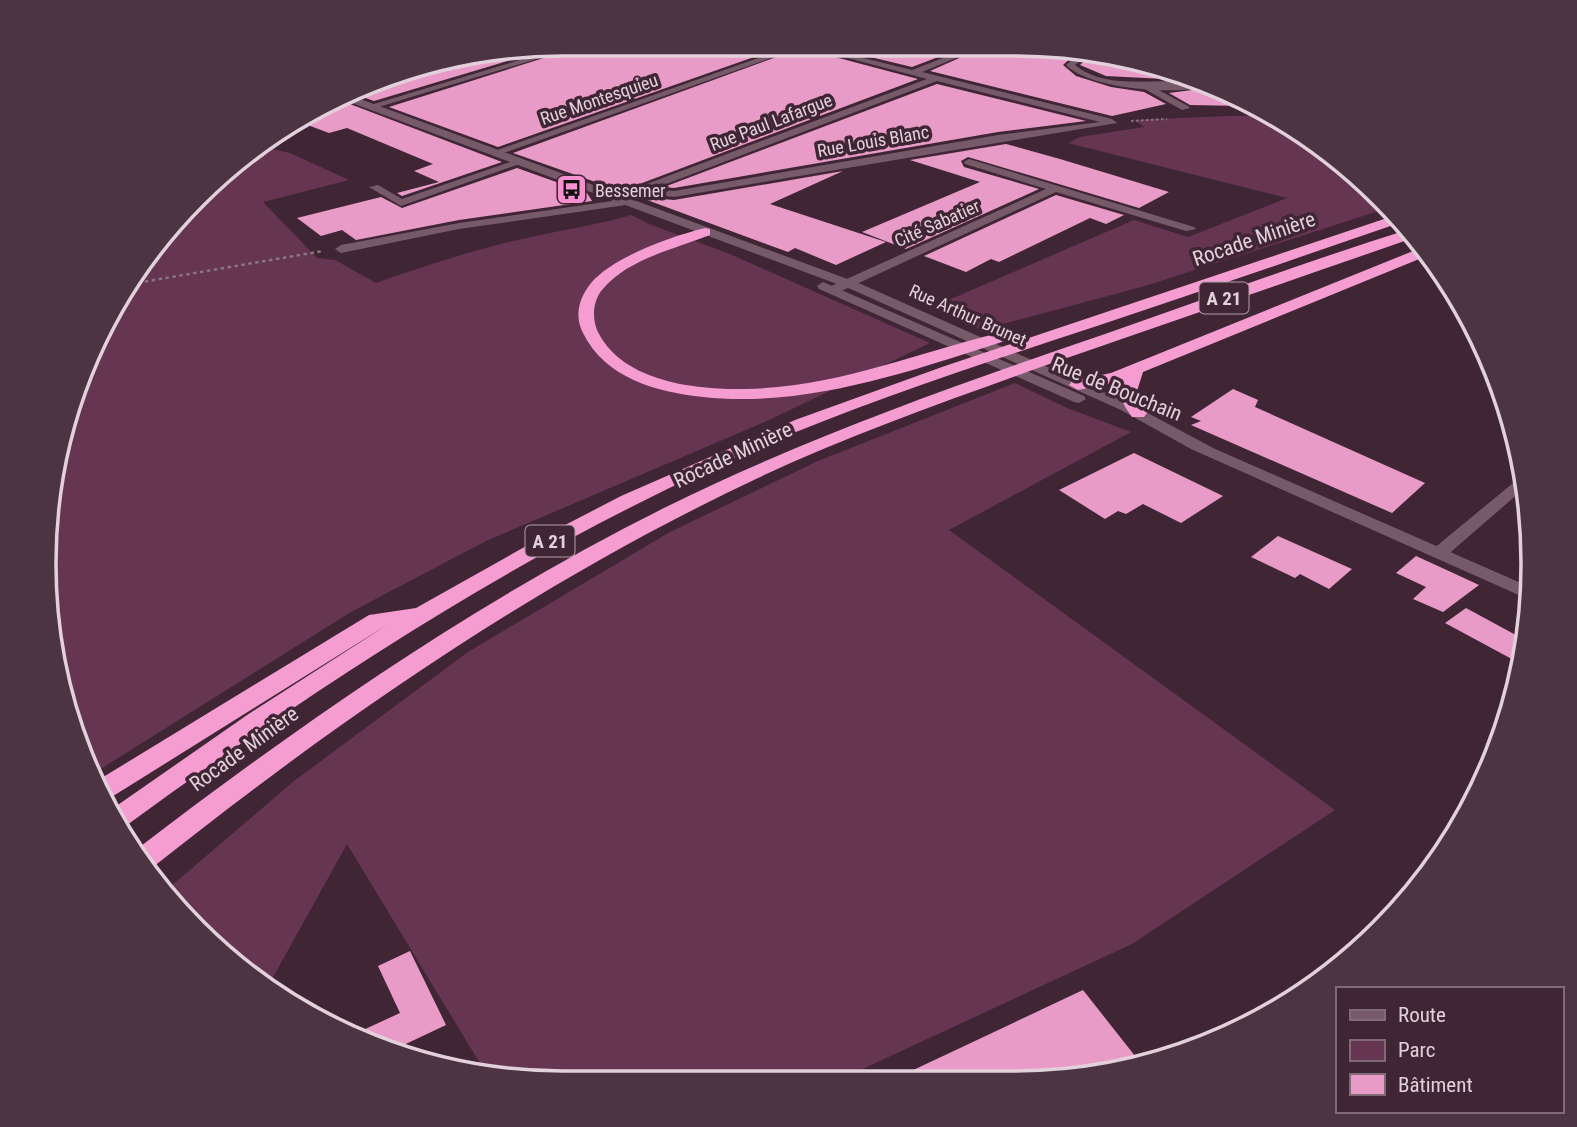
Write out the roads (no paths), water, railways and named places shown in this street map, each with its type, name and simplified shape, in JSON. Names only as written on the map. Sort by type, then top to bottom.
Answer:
[{"type":"highway","name":"Rocade Minière","points":[[123,815],[290,696],[425,611],[606,511],[741,449],[866,399],[1388,222]]},
{"type":"highway","points":[[705,232],[619,270],[601,282],[588,303],[588,328],[604,352],[635,374],[674,388],[747,394],[804,389],[874,374],[1056,322],[1095,321]]},
{"type":"highway","name":"Rocade Minière","points":[[149,855],[302,739],[449,639],[579,562],[686,505],[754,472],[873,422],[1401,237]]},
{"type":"highway","points":[[1078,385],[1104,381],[1136,369],[1416,255]]},
{"type":"highway","points":[[1136,369],[1128,392],[1131,405],[1138,413]]},
{"type":"highway","points":[[108,787],[377,620],[425,611]]},
{"type":"street","name":"Rue Montesquieu","points":[[494,153],[771,56]]},
{"type":"street","points":[[847,56],[937,78]]},
{"type":"street","points":[[914,72],[956,56]]},
{"type":"street","points":[[369,107],[539,57]]},
{"type":"street","points":[[1077,60],[1070,65],[1079,73],[1107,81],[1184,86]]},
{"type":"street","name":"Rue Louis Blanc","points":[[642,189],[674,194],[998,138],[1112,123],[1098,117],[937,78]]},
{"type":"street","name":"Rue Paul Lafargue","points":[[341,249],[459,226],[621,201],[642,189],[937,78]]},
{"type":"street","points":[[1144,85],[1185,107]]},
{"type":"street","name":"Rue Arthur Brunet","points":[[355,101],[848,283],[948,328],[1044,379],[1078,385],[1207,450]]},
{"type":"street","points":[[374,187],[401,203],[520,162]]},
{"type":"street","name":"Cité Sabatier","points":[[969,162],[1190,229]]},
{"type":"street","name":"Cité Sabatier","points":[[833,290],[1056,188]]},
{"type":"street","name":"Rue Arthur Brunet","points":[[705,232],[933,335]]},
{"type":"street","name":"Rue de Bouchain","points":[[933,335],[1044,379],[1207,450]]},
{"type":"street","points":[[1207,450],[1520,590]]},
{"type":"street","points":[[1439,553],[1515,487]]},
{"type":"place","name":"Bessemer","points":[[572,190]]}]
